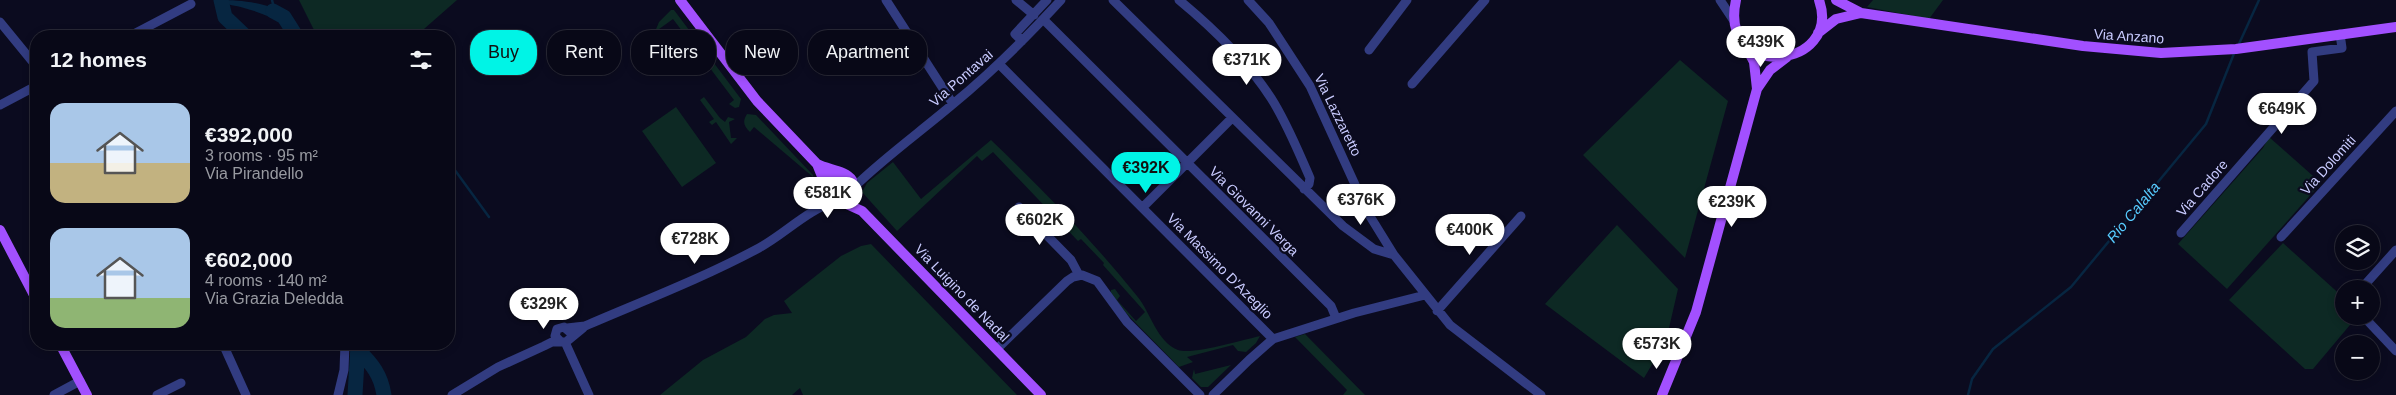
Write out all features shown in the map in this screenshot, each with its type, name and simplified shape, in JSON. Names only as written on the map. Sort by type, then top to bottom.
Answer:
[{"type":"main road","points":[[680,0],[752,95],[817,164],[829,197],[838,201],[847,199],[853,189],[852,180],[842,173],[817,164]]},
{"type":"main road","points":[[1662,395],[1696,312],[1757,89],[1754,62],[1736,30],[1734,21],[1736,0]]},
{"type":"main road","points":[[1817,34],[1821,13],[1819,0]]},
{"type":"main road","name":"Via Anzano","points":[[1836,0],[1861,13],[2106,49],[2161,53],[2236,49],[2396,27]]},
{"type":"main road","name":"Via Anzano","points":[[1757,89],[1770,70],[1805,48],[1817,34],[1836,19],[1861,13]]},
{"type":"main road","points":[[1746,45],[1765,56],[1788,57]]},
{"type":"main road","points":[[825,187],[829,176],[842,173]]},
{"type":"main road","name":"Via Luigino de Nadal","points":[[853,189],[862,211],[1041,395]]},
{"type":"main road","name":"Via Luigino de Nadal","points":[[838,201],[862,211]]},
{"type":"main road","points":[[0,230],[30,288]]},
{"type":"main road","points":[[63,350],[87,395]]},
{"type":"main road","points":[[1658,395],[1678,357]]},
{"type":"street","points":[[886,0],[953,104]]},
{"type":"street","points":[[1016,0],[1034,14]]},
{"type":"street","points":[[1022,41],[1015,34],[1047,0]]},
{"type":"street","points":[[1113,0],[1354,236],[1378,251],[1394,255]]},
{"type":"street","points":[[1179,0],[1230,48],[1271,98],[1289,130],[1310,178],[1310,182],[1304,189]]},
{"type":"street","name":"Via Lazzaretto","points":[[1248,0],[1269,23],[1310,86],[1368,213],[1394,255],[1450,325],[1541,395]]},
{"type":"street","points":[[1369,50],[1407,0]]},
{"type":"street","points":[[1412,84],[1485,0]]},
{"type":"street","points":[[1720,0],[1734,21]]},
{"type":"street","name":"Via Pontavai","points":[[853,189],[872,169],[953,104],[999,64],[1059,1]]},
{"type":"street","points":[[141,30],[191,4]]},
{"type":"street","name":"Via Giovanni Verga","points":[[1043,19],[1331,306],[1336,318]]},
{"type":"street","points":[[0,22],[30,59]]},
{"type":"street","name":"Via Cadore","points":[[2181,233],[2314,81],[2312,52],[2342,48],[2340,34]]},
{"type":"street","name":"Via Massimo D'Azeglio","points":[[999,64],[1273,340]]},
{"type":"street","points":[[0,106],[30,89]]},
{"type":"street","name":"Via Dolomiti","points":[[2282,237],[2396,111]]},
{"type":"street","points":[[1143,208],[1232,118]]},
{"type":"street","name":"Via Pontavai","points":[[842,173],[862,174],[872,169]]},
{"type":"street","points":[[452,395],[498,367],[544,346],[565,341],[586,326],[747,255],[777,238],[810,214],[820,204],[825,187]]},
{"type":"street","points":[[810,214],[838,201]]},
{"type":"street","points":[[1019,207],[1074,263],[1079,275]]},
{"type":"street","points":[[1437,311],[1521,216]]},
{"type":"street","points":[[2369,280],[2396,250]]},
{"type":"street","points":[[997,349],[1067,281],[1079,275],[1088,276],[1097,281],[1127,322],[1200,395]]},
{"type":"street","points":[[1213,395],[1256,353],[1273,340],[1336,318],[1425,295]]},
{"type":"street","points":[[2371,325],[2396,351]]},
{"type":"street","points":[[565,341],[556,339],[556,331],[562,327],[586,326]]},
{"type":"street","points":[[565,341],[571,333],[568,328]]},
{"type":"street","points":[[565,341],[589,395]]},
{"type":"street","points":[[227,350],[246,395]]},
{"type":"street","points":[[338,395],[344,370],[345,350]]},
{"type":"street","points":[[54,395],[80,381]]},
{"type":"street","points":[[157,395],[181,383]]},
{"type":"green space","points":[[299,0],[457,0],[423,30],[314,30]]},
{"type":"green space","points":[[1873,0],[1943,0],[1929,19],[1867,7]]},
{"type":"green space","points":[[671,10],[674,10],[689,30],[681,30],[673,19],[656,30],[659,22]]},
{"type":"green space","points":[[1680,60],[1728,101],[1685,258],[1583,155]]},
{"type":"green space","points":[[716,66],[741,99],[739,107],[735,108],[729,104],[734,100],[715,75]]},
{"type":"green space","points":[[704,97],[725,122],[728,117],[735,119],[729,122],[731,138],[737,138],[731,144],[716,122],[712,125],[709,122],[714,119],[700,100]]},
{"type":"green space","points":[[676,107],[716,163],[682,187],[642,131]]},
{"type":"green space","points":[[747,114],[756,115],[813,175],[815,195],[808,191],[808,182],[813,177],[754,127],[750,132],[744,124]]},
{"type":"green space","points":[[2269,137],[2321,183],[2227,289],[2178,244],[2263,148]]},
{"type":"green space","points":[[991,140],[1103,255],[1137,296],[1159,334],[1171,346],[1178,350],[1195,350],[1260,336],[1256,343],[1246,352],[1238,351],[1233,345],[1187,357],[1193,362],[1179,367],[1127,314],[1111,293],[1111,290],[1115,289],[1120,296],[1117,300],[1136,321],[1145,312],[1103,265],[1104,263],[1081,239],[1078,241],[993,152],[982,161],[977,156],[897,231],[862,192],[867,183],[893,162],[921,199]]},
{"type":"green space","points":[[1617,225],[1678,289],[1666,341],[1644,378],[1545,304]]},
{"type":"green space","points":[[2283,243],[2335,290],[2335,325],[2350,325],[2342,335],[2335,335],[2335,343],[2313,369],[2305,369],[2229,300]]},
{"type":"green space","points":[[871,244],[1017,395],[803,395],[800,388],[792,395],[660,395],[703,360],[746,337],[765,319],[774,315],[792,313],[784,301],[841,256],[861,246]]},
{"type":"green space","points":[[1305,334],[1365,395],[1343,395],[1347,390],[1295,337]]},
{"type":"green space","points":[[1231,365],[1208,387],[1201,387],[1192,378],[1194,369],[1195,374]]},
{"type":"water","points":[[221,0],[247,2],[274,8],[287,17],[288,27],[267,16]]},
{"type":"waterway","points":[[221,0],[225,17],[239,30]]},
{"type":"waterway","points":[[272,0],[274,8]]},
{"type":"waterway","name":"Rio Calalta","points":[[2238,46],[2259,0]]},
{"type":"waterway","points":[[273,11],[284,17],[292,30]]},
{"type":"waterway","name":"Rio Calalta","points":[[1968,395],[1972,379],[1993,349],[2071,287],[2206,124],[2235,51]]},
{"type":"waterway","points":[[455,170],[489,217]]},
{"type":"waterway","points":[[355,395],[358,350]]},
{"type":"waterway","points":[[359,351],[375,370],[381,382],[384,395]]}]
